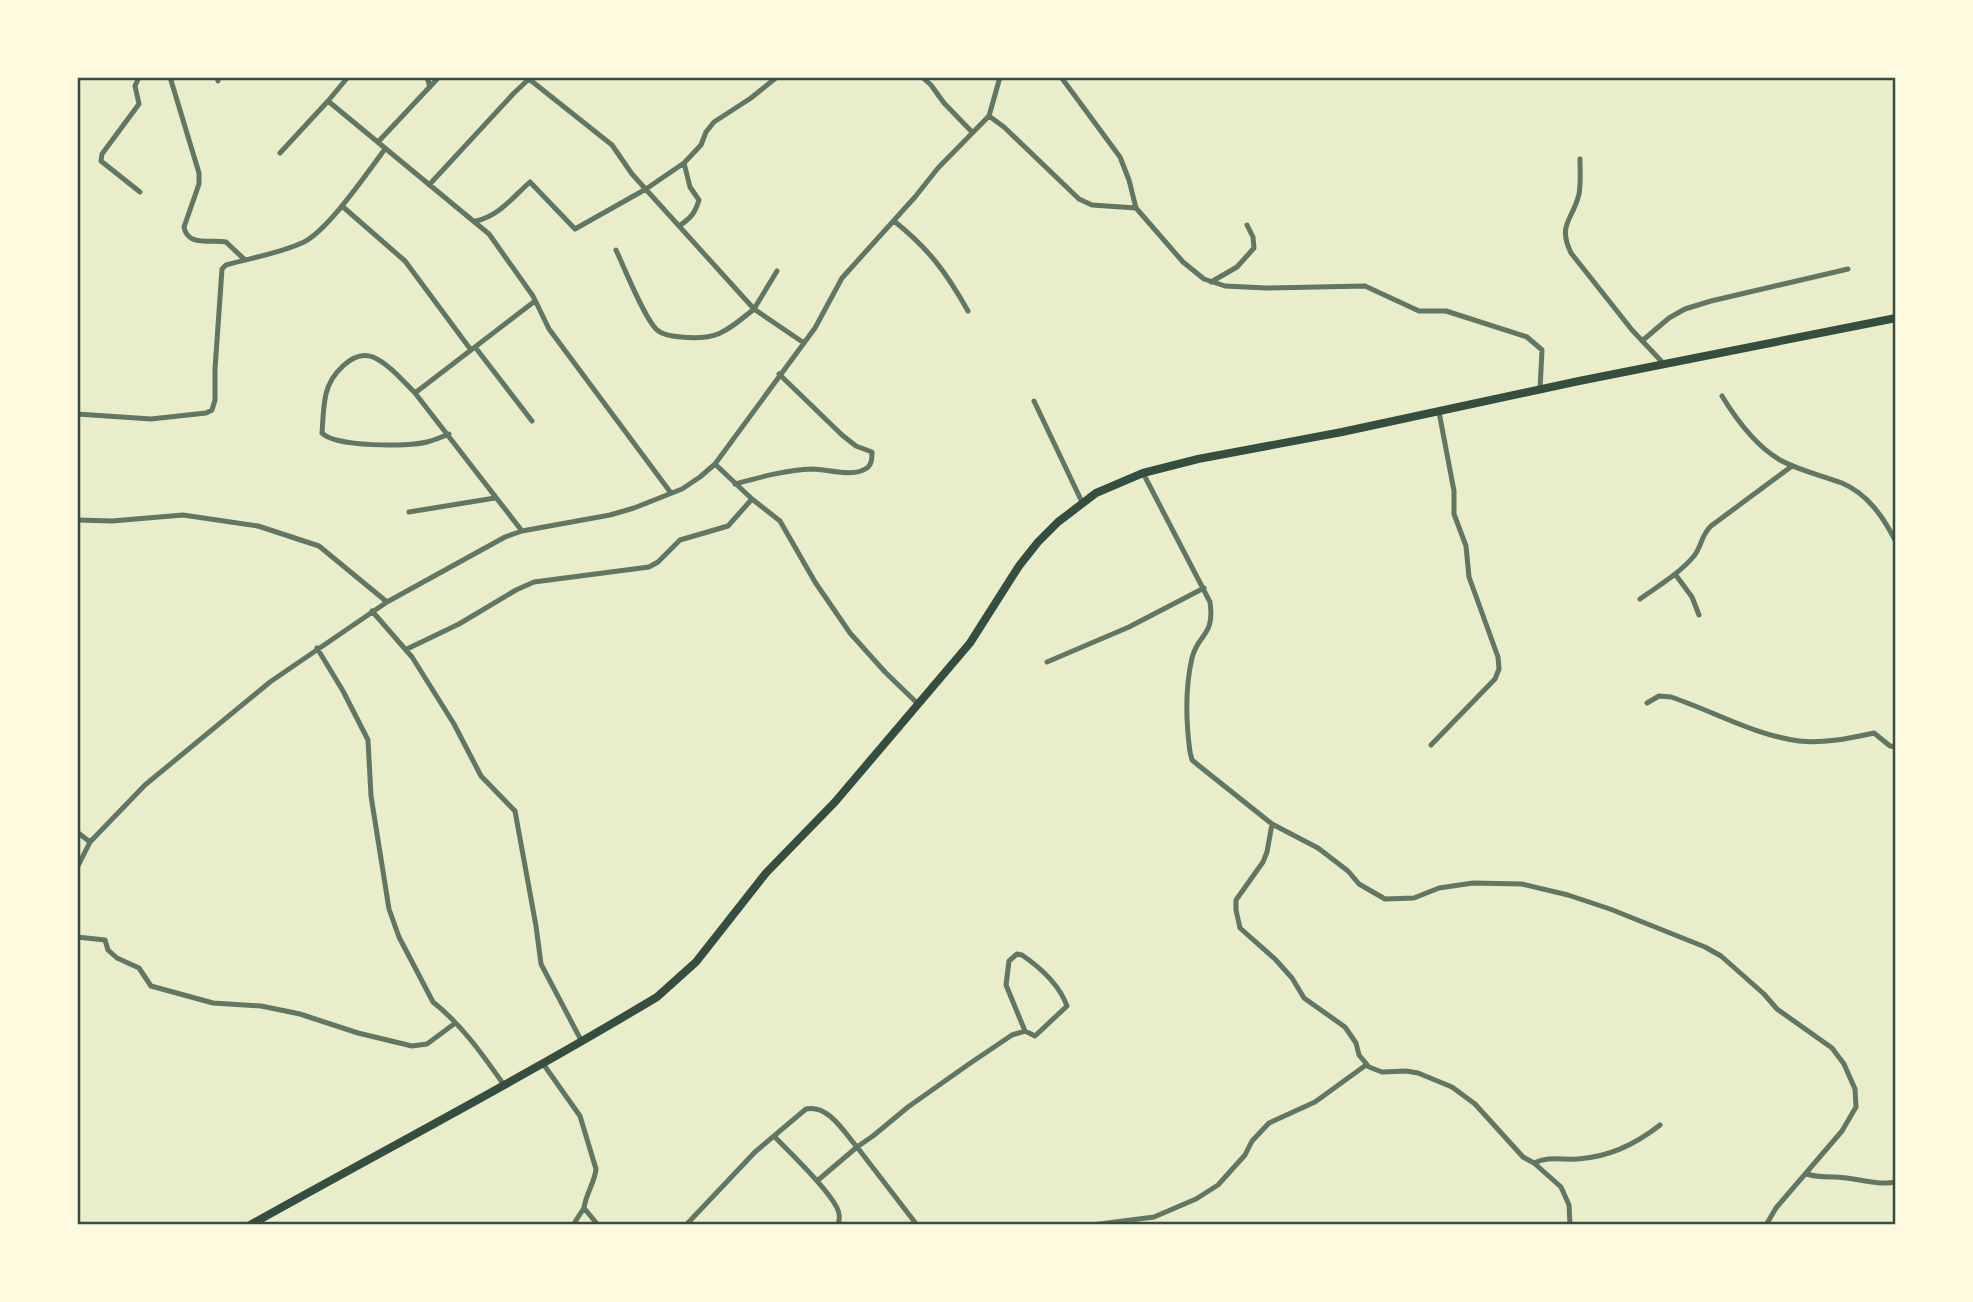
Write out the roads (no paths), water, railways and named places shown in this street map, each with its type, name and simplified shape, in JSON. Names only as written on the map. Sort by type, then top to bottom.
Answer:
[{"type":"main road","points":[[250,1225],[544,1065],[657,997],[683,975],[731,920],[766,873],[828,809],[979,631],[1030,552],[1058,522],[1082,502],[1111,485],[1143,473],[1198,459],[1312,439],[1540,389],[1896,317]]},
{"type":"street","points":[[139,77],[135,86],[139,104],[102,153],[101,161],[140,191]]},
{"type":"street","points":[[170,77],[199,173],[199,184],[184,233],[202,241],[226,242],[246,260]]},
{"type":"street","points":[[280,153],[348,77]]},
{"type":"street","points":[[426,77],[430,87]]},
{"type":"street","points":[[378,142],[439,77]]},
{"type":"street","points":[[476,221],[488,218],[502,209],[530,182],[575,229],[646,189],[684,163],[701,145],[714,122],[777,77]]},
{"type":"street","points":[[922,77],[972,132]]},
{"type":"street","points":[[77,868],[90,842],[145,785],[270,682],[372,611],[505,537],[522,531],[610,515],[693,483],[715,464],[804,343],[828,307],[842,278],[938,168],[989,116],[1000,77]]},
{"type":"street","points":[[1061,77],[1114,148],[1129,180],[1136,208],[1183,262],[1198,275],[1225,286],[1365,286],[1419,311],[1446,311],[1498,328],[1531,339],[1540,348],[1543,360],[1540,389]]},
{"type":"street","points":[[429,185],[530,78],[612,145],[646,189],[754,309],[804,343]]},
{"type":"street","points":[[328,101],[476,221],[495,241],[535,301],[560,345],[671,493]]},
{"type":"street","points":[[989,116],[1079,199],[1092,205],[1136,208]]},
{"type":"street","points":[[77,414],[151,419],[212,410],[215,400],[221,274],[226,265],[306,240],[342,206],[385,149]]},
{"type":"street","points":[[1580,159],[1579,194],[1564,229],[1565,240],[1571,253],[1664,364]]},
{"type":"street","points":[[680,226],[696,212],[699,200],[690,187],[684,163]]},
{"type":"street","points":[[342,206],[405,261],[532,421]]},
{"type":"street","points":[[894,221],[947,273],[968,311]]},
{"type":"street","points":[[1211,282],[1237,267],[1254,248],[1248,225]]},
{"type":"street","points":[[616,250],[651,322],[661,333],[694,339],[712,338],[754,309],[777,271]]},
{"type":"street","points":[[1642,341],[1669,318],[1685,309],[1848,269]]},
{"type":"street","points":[[415,393],[535,301]]},
{"type":"street","points":[[449,434],[427,442],[389,445],[327,438],[322,433],[328,388],[345,365],[357,356],[365,355],[379,361],[415,393],[449,434],[522,531]]},
{"type":"street","points":[[735,484],[780,472],[814,469],[853,472],[870,464],[872,452],[856,446],[842,435],[779,374]]},
{"type":"street","points":[[1722,396],[1734,416],[1777,458],[1858,492],[1886,522],[1896,542]]},
{"type":"street","points":[[1034,401],[1082,502]]},
{"type":"street","points":[[1431,745],[1495,679],[1499,670],[1495,647],[1469,577],[1466,546],[1454,514],[1454,491],[1439,412]]},
{"type":"street","points":[[715,464],[785,528],[815,582],[850,633],[885,673],[917,703]]},
{"type":"street","points":[[1640,599],[1675,574],[1696,554],[1703,534],[1711,526],[1792,466]]},
{"type":"street","points":[[1143,473],[1175,539],[1208,595],[1211,617],[1209,630],[1191,662],[1188,739],[1192,760],[1272,824],[1318,848],[1348,871],[1359,884],[1384,899],[1414,898],[1427,891],[1473,883],[1503,886],[1522,884],[1568,895],[1610,909],[1721,956],[1777,1009],[1832,1048],[1849,1073],[1855,1089],[1856,1107],[1842,1131],[1776,1208],[1766,1225]]},
{"type":"street","points":[[409,512],[495,498]]},
{"type":"street","points":[[407,649],[534,582],[649,567],[658,562],[680,540],[728,526],[752,499]]},
{"type":"street","points":[[77,520],[112,521],[183,514],[258,526],[319,546],[387,602]]},
{"type":"street","points":[[1675,574],[1692,597],[1699,615]]},
{"type":"street","points":[[1047,662],[1129,627],[1204,588]]},
{"type":"street","points":[[372,611],[407,649],[454,724],[481,776],[514,811],[541,964],[582,1042]]},
{"type":"street","points":[[317,648],[343,691],[370,746],[371,796],[378,828],[384,886],[399,937],[433,1002],[477,1048],[503,1085]]},
{"type":"street","points":[[1647,703],[1659,696],[1671,697],[1741,724],[1798,741],[1825,742],[1874,733],[1889,746],[1896,747]]},
{"type":"street","points":[[1272,824],[1263,862],[1236,900],[1240,928],[1275,959],[1292,978],[1304,998],[1345,1027],[1366,1065],[1382,1072],[1418,1073],[1452,1087],[1475,1104],[1523,1157],[1534,1163],[1561,1187],[1569,1205],[1570,1225]]},
{"type":"street","points":[[77,832],[90,842]]},
{"type":"street","points":[[77,937],[105,940],[108,950],[117,958],[139,968],[150,986],[212,1003],[261,1006],[300,1014],[358,1033],[412,1046],[427,1044],[454,1024]]},
{"type":"street","points":[[817,1181],[908,1107],[969,1064],[1012,1035],[1025,1031],[1036,1035],[1067,1006],[1050,978],[1020,954],[1009,961],[1005,981],[1025,1031]]},
{"type":"street","points":[[544,1065],[580,1116],[596,1169],[586,1193],[584,1208],[573,1225]]},
{"type":"street","points":[[1092,1225],[1154,1217],[1196,1199],[1218,1185],[1269,1123],[1315,1102],[1366,1065]]},
{"type":"street","points":[[686,1225],[724,1182],[774,1136],[806,1109],[818,1108],[824,1110],[857,1147],[917,1225]]},
{"type":"street","points":[[1534,1163],[1544,1158],[1583,1159],[1613,1152],[1635,1143],[1660,1125]]},
{"type":"street","points":[[774,1136],[817,1181],[838,1209],[838,1225]]},
{"type":"street","points":[[1806,1174],[1821,1179],[1833,1177],[1879,1183],[1896,1182]]},
{"type":"street","points":[[584,1208],[598,1225]]}]
